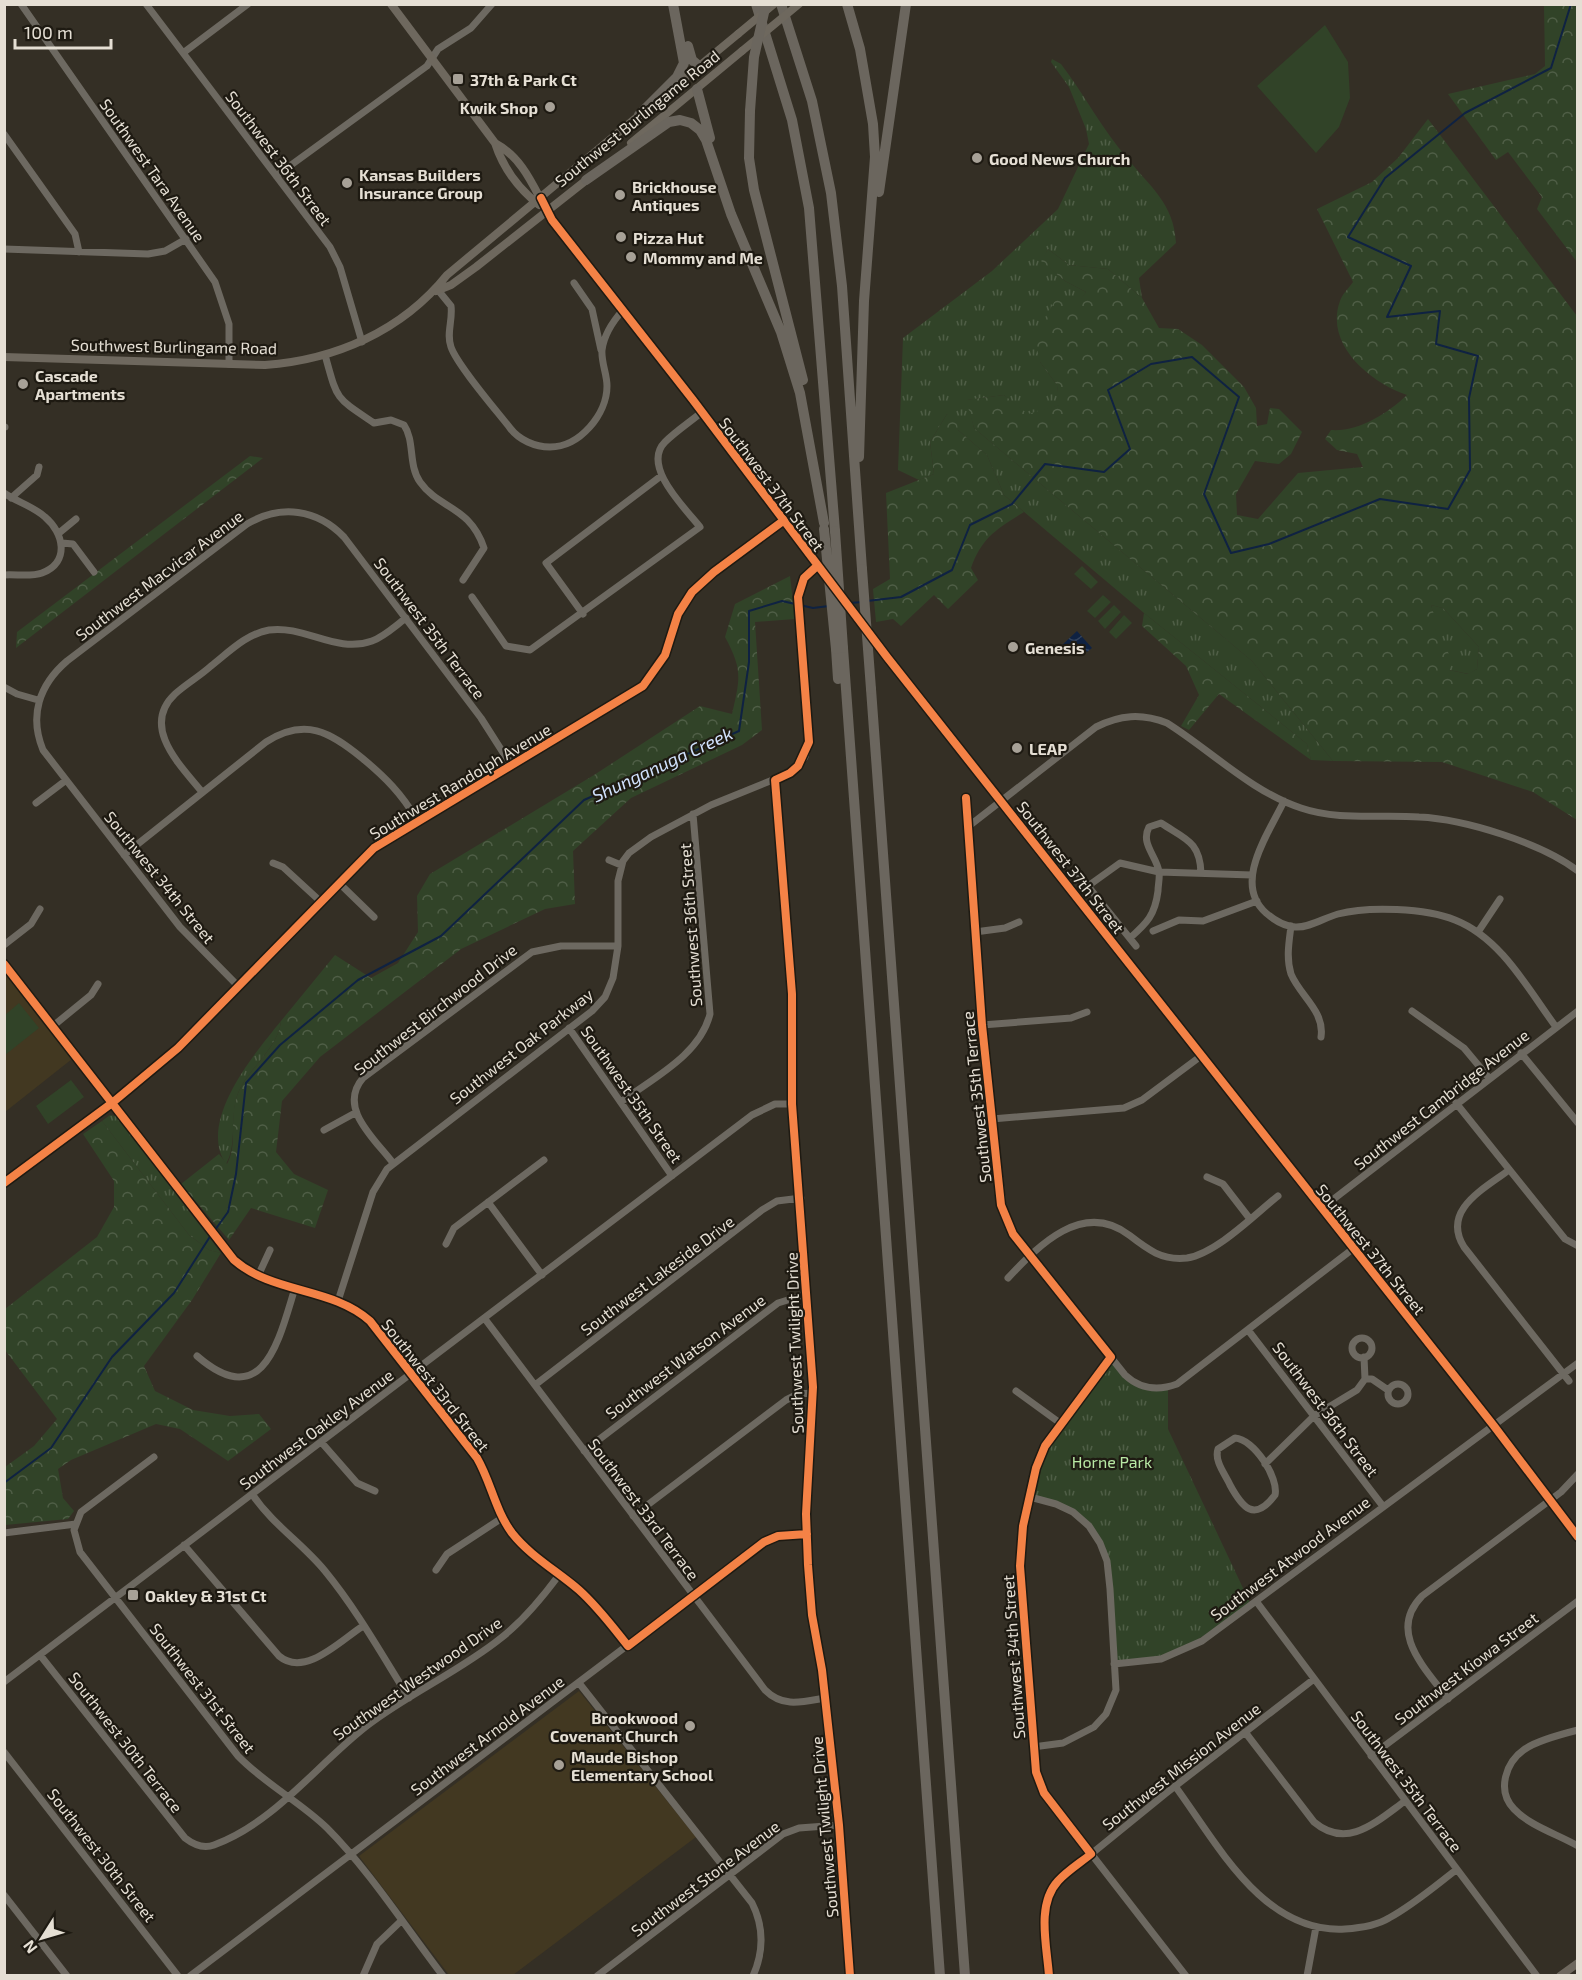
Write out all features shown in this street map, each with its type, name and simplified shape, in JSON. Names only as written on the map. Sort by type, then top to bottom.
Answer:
[{"type":"highway","points":[[639,115],[676,77],[684,63],[673,4]]},
{"type":"highway","points":[[678,4],[690,55],[699,66]]},
{"type":"highway","points":[[756,4],[792,120],[809,208],[828,528],[850,738],[940,1976]]},
{"type":"highway","points":[[766,4],[754,57],[749,158],[754,190],[805,389],[828,528]]},
{"type":"highway","points":[[781,4],[812,101],[831,193],[842,286],[965,1976]]},
{"type":"highway","points":[[847,4],[860,49],[873,124],[875,157],[864,323],[860,447],[856,469]]},
{"type":"highway","points":[[852,4],[860,27],[860,49]]},
{"type":"highway","points":[[864,323],[876,215],[906,4]]},
{"type":"highway","points":[[697,88],[711,150],[731,214],[782,332],[797,383],[828,528]]},
{"type":"highway","points":[[586,180],[661,126],[674,121],[684,121],[695,126],[703,134],[711,150]]},
{"type":"main road","name":"Southwest 37th Street","points":[[391,4],[495,143],[509,151],[535,185],[538,200],[702,412],[817,566],[1494,1426],[1578,1537]]},
{"type":"main road","name":"Southwest Burlingame Road","points":[[436,292],[447,275],[774,4]]},
{"type":"main road","name":"Southwest Burlingame Road","points":[[4,357],[229,364],[292,363],[325,355],[362,342],[476,267],[586,180],[799,4]]},
{"type":"main road","points":[[697,88],[699,66],[711,71],[723,67]]},
{"type":"main road","points":[[1560,1976],[1578,1963]]},
{"type":"street","name":"Southwest Tara Avenue","points":[[21,4],[186,239],[220,295],[229,324],[229,364]]},
{"type":"street","name":"Southwest 36th Street","points":[[147,4],[336,256],[362,342]]},
{"type":"street","points":[[183,53],[249,4]]},
{"type":"street","points":[[276,176],[427,66],[438,49],[471,28],[492,4]]},
{"type":"street","points":[[4,134],[75,234],[79,252]]},
{"type":"street","points":[[4,249],[157,253],[186,239]]},
{"type":"street","points":[[436,292],[451,306],[449,334],[454,354],[513,433],[529,443],[552,447],[579,438],[602,409],[607,394],[602,355],[592,309],[574,283]]},
{"type":"street","points":[[602,355],[606,338],[623,310]]},
{"type":"street","points":[[325,355],[332,387],[341,401],[374,423],[391,420],[404,424],[410,438],[412,460],[418,481],[458,511],[477,532],[484,548],[463,580]]},
{"type":"street","points":[[472,597],[506,646],[525,651],[536,648],[699,527],[661,476],[658,456],[663,445],[702,412]]},
{"type":"street","points":[[4,574],[44,572],[59,559],[62,543],[59,533],[37,510],[8,495],[37,475],[39,467]]},
{"type":"street","points":[[584,614],[546,563],[661,476]]},
{"type":"street","name":"Southwest Macvicar Avenue","points":[[38,700],[49,680],[67,661],[248,524],[268,514],[285,511],[317,517]]},
{"type":"street","name":"Southwest 35th Terrace","points":[[317,517],[344,537],[481,718],[511,765]]},
{"type":"street","points":[[59,533],[76,519]]},
{"type":"street","name":"Southwest Randolph Avenue","points":[[5,1183],[112,1102],[178,1048],[374,848],[417,820],[643,686],[665,655],[678,614],[692,592],[714,572],[783,521]]},
{"type":"street","points":[[62,543],[73,544],[94,572]]},
{"type":"street","points":[[609,861],[621,865],[629,853],[651,837],[693,814],[790,773],[805,757],[809,742],[798,597],[804,578],[817,566]]},
{"type":"street","points":[[202,792],[169,750],[162,735],[164,712],[175,695],[239,644],[265,631],[291,630],[338,644],[359,644],[384,635],[406,618]]},
{"type":"street","points":[[4,687],[17,694],[38,700]]},
{"type":"street","name":"Southwest 34th Street","points":[[38,700],[36,721],[40,741],[48,759],[194,944],[238,986]]},
{"type":"street","points":[[969,826],[1096,727],[1111,720],[1133,715],[1153,717],[1167,723],[1284,801],[1325,814],[1420,817],[1459,823],[1539,849],[1578,871]]},
{"type":"street","points":[[124,855],[274,737],[293,730],[314,730],[341,740],[387,778],[417,820]]},
{"type":"street","name":"Southwest Twilight Drive","points":[[775,780],[792,994],[792,1104],[801,1198],[813,1393],[807,1534],[810,1597],[825,1698],[839,1825],[850,1976]]},
{"type":"street","points":[[36,803],[65,781]]},
{"type":"street","name":"Southwest 35th Terrace","points":[[966,798],[982,1025],[1004,1216],[1013,1234],[1111,1357]]},
{"type":"street","points":[[1284,801],[1254,864],[1252,875],[1257,901],[1268,914],[1297,927],[1342,913],[1378,910],[1435,914],[1457,921],[1478,932],[1508,962],[1556,1027]]},
{"type":"street","name":"Southwest 36th Street","points":[[621,1102],[691,1049],[707,1024],[710,1014],[693,814]]},
{"type":"street","points":[[1130,938],[1154,914],[1159,872],[1149,849],[1146,833],[1149,827],[1161,823],[1196,847],[1200,856],[1201,873]]},
{"type":"street","points":[[273,863],[283,867],[320,901]]},
{"type":"street","points":[[1088,886],[1120,863],[1159,872],[1252,875]]},
{"type":"street","name":"Southwest Oak Parkway","points":[[338,1301],[373,1192],[393,1163],[569,1028],[605,996],[613,978],[618,946],[618,881],[621,865]]},
{"type":"street","points":[[1079,875],[1136,946]]},
{"type":"street","points":[[339,883],[374,917]]},
{"type":"street","points":[[1478,932],[1500,899]]},
{"type":"street","points":[[1153,932],[1179,920],[1203,921],[1238,906],[1257,901]]},
{"type":"street","points":[[4,945],[31,924],[40,909]]},
{"type":"street","points":[[975,932],[1005,928],[1019,922]]},
{"type":"street","points":[[1291,926],[1288,950],[1290,971],[1320,1019],[1321,1037]]},
{"type":"street","name":"Southwest Birchwood Drive","points":[[355,1113],[354,1094],[363,1078],[522,957],[551,946],[618,946]]},
{"type":"street","name":"Southwest 33rd Street","points":[[4,964],[234,1260],[258,1276],[338,1301],[370,1321],[477,1458],[502,1518],[527,1550],[594,1605],[628,1646]]},
{"type":"street","points":[[53,1026],[91,995],[98,984]]},
{"type":"street","points":[[1412,1011],[1464,1048],[1489,1078]]},
{"type":"street","name":"Southwest Cambridge Avenue","points":[[1322,1208],[1578,1011]]},
{"type":"street","points":[[982,1025],[1071,1018],[1087,1012]]},
{"type":"street","name":"Southwest 35th Street","points":[[569,1028],[672,1176]]},
{"type":"street","points":[[1521,1053],[1578,1123]]},
{"type":"street","points":[[992,1119],[1124,1108],[1142,1100],[1201,1056]]},
{"type":"street","points":[[1456,1103],[1509,1170],[1574,1245]]},
{"type":"street","name":"Southwest Oakley Avenue","points":[[4,1682],[757,1112],[775,1104],[792,1104]]},
{"type":"street","points":[[324,1130],[355,1113],[393,1163]]},
{"type":"street","points":[[446,1244],[450,1232],[544,1161]]},
{"type":"street","points":[[1509,1170],[1464,1206],[1457,1220],[1458,1235],[1464,1247],[1569,1381]]},
{"type":"street","points":[[1207,1177],[1223,1184],[1250,1219]]},
{"type":"street","points":[[1008,1278],[1030,1255],[1064,1229],[1096,1222],[1122,1230],[1158,1255],[1188,1257],[1209,1249],[1278,1196]]},
{"type":"street","name":"Southwest Lakeside Drive","points":[[535,1385],[769,1205],[785,1199],[801,1198]]},
{"type":"street","points":[[488,1202],[542,1275]]},
{"type":"street","points":[[1111,1357],[1129,1379],[1143,1386],[1160,1389],[1177,1384],[1354,1248]]},
{"type":"street","points":[[258,1276],[270,1250]]},
{"type":"street","points":[[197,1356],[214,1371],[227,1376],[240,1376],[260,1369],[276,1348],[295,1288]]},
{"type":"street","name":"Southwest Watson Avenue","points":[[584,1451],[778,1303],[789,1297],[807,1294]]},
{"type":"street","name":"Southwest 33rd Terrace","points":[[485,1319],[692,1596],[771,1696],[789,1703],[825,1698]]},
{"type":"street","name":"Southwest 36th Street","points":[[1248,1330],[1382,1505]]},
{"type":"street","name":"Southwest 34th Street","points":[[1111,1357],[1060,1423],[1041,1454],[1023,1526],[1020,1566],[1036,1772],[1044,1793],[1186,1976]]},
{"type":"street","points":[[1265,1464],[1314,1416],[1352,1393],[1365,1379],[1364,1357]]},
{"type":"street","name":"Southwest Atwood Avenue","points":[[1114,1664],[1161,1659],[1192,1647],[1578,1362]]},
{"type":"street","points":[[1365,1379],[1372,1379],[1388,1390]]},
{"type":"street","points":[[1016,1391],[1060,1423]]},
{"type":"street","points":[[633,1516],[786,1400],[798,1394],[813,1393]]},
{"type":"street","points":[[1240,1438],[1247,1441],[1265,1464],[1276,1492],[1271,1500],[1259,1509],[1250,1510],[1238,1498],[1216,1455],[1218,1449],[1229,1440],[1240,1438]]},
{"type":"street","points":[[322,1443],[357,1483],[375,1491]]},
{"type":"street","points":[[4,1533],[75,1524],[85,1509],[154,1457]]},
{"type":"street","points":[[1448,1699],[1410,1645],[1407,1623],[1413,1606],[1422,1596],[1550,1501],[1578,1474]]},
{"type":"street","points":[[252,1494],[282,1531],[323,1568],[409,1698]]},
{"type":"street","points":[[1030,1497],[1056,1504],[1073,1512],[1089,1526],[1101,1543],[1107,1561],[1116,1690],[1101,1720],[1074,1739],[1056,1745],[1033,1747]]},
{"type":"street","points":[[436,1570],[447,1554],[502,1518]]},
{"type":"street","name":"Southwest 31st Street","points":[[75,1524],[74,1537],[80,1552],[238,1756],[287,1798],[310,1813],[350,1854],[443,1976]]},
{"type":"street","name":"Southwest Arnold Avenue","points":[[190,1976],[770,1539],[785,1534],[807,1534]]},
{"type":"street","points":[[184,1545],[279,1656],[290,1662],[309,1661],[363,1626]]},
{"type":"street","name":"Southwest Westwood Drive","points":[[193,1844],[212,1846],[258,1821],[287,1798],[339,1748],[409,1698],[502,1637],[539,1601],[559,1575]]},
{"type":"street","name":"Southwest 35th Terrace","points":[[1256,1601],[1537,1976]]},
{"type":"street","name":"Southwest Kiowa Street","points":[[1371,1756],[1578,1601]]},
{"type":"street","name":"Southwest 30th Terrace","points":[[40,1655],[185,1838],[193,1844]]},
{"type":"street","name":"Southwest Mission Avenue","points":[[1049,1976],[1045,1913],[1048,1896],[1058,1881],[1175,1786],[1314,1679]]},
{"type":"street","points":[[579,1683],[752,1903],[759,1922],[761,1950],[753,1976]]},
{"type":"street","points":[[1578,1730],[1527,1747],[1515,1757],[1503,1780],[1506,1794],[1514,1809],[1538,1826],[1578,1846]]},
{"type":"street","points":[[1245,1732],[1314,1822],[1335,1834],[1361,1832],[1405,1801]]},
{"type":"street","name":"Southwest 30th Street","points":[[4,1752],[178,1976]]},
{"type":"street","points":[[1175,1786],[1257,1894],[1285,1915],[1316,1928],[1363,1927],[1389,1919],[1456,1870]]},
{"type":"street","name":"Southwest Stone Avenue","points":[[597,1976],[730,1874],[792,1830],[839,1825]]},
{"type":"street","points":[[4,1895],[67,1976]]},
{"type":"street","points":[[363,1976],[377,1944],[401,1921]]},
{"type":"street","points":[[1307,1976],[1316,1928]]},
{"type":"shaded area","points":[[5,971],[72,1059],[5,1112]]},
{"type":"shaded area","name":"Maude Bishop Elementary School","points":[[579,1691],[696,1837],[513,1975],[449,1975],[359,1856]]},
{"type":"green space","points":[[1544,5],[1577,5],[1577,262],[1537,209],[1542,197],[1508,152],[1496,160],[1448,94],[1535,74],[1545,66]]},
{"type":"green space","points":[[1325,25],[1348,62],[1350,98],[1339,127],[1316,153],[1257,86]]},
{"type":"green space","points":[[1052,59],[1061,64],[1118,147],[1166,206],[1171,217],[1176,243],[1139,278],[1142,298],[1108,269],[1069,265],[1048,249],[1042,261],[1065,281],[1086,292],[1040,362],[1057,385],[1060,405],[1028,415],[1004,395],[967,400],[974,428],[1252,661],[1333,761],[1311,760],[1307,744],[1144,613],[1004,495],[987,455],[958,430],[947,414],[930,442],[934,474],[919,480],[898,470],[903,338],[992,271],[1058,209],[1089,144],[1086,129],[1069,87],[1051,62]]},
{"type":"green space","points":[[1428,119],[1577,316],[1577,820],[1533,792],[1442,762],[1333,761],[1252,661],[974,428],[966,400],[1004,395],[1028,414],[1059,405],[1057,385],[1040,362],[1034,336],[1059,294],[1080,300],[1086,292],[1065,281],[1041,261],[1048,249],[1069,265],[1108,269],[1142,298],[1159,328],[1178,329],[1202,345],[1244,387],[1256,408],[1257,426],[1267,424],[1270,408],[1279,409],[1302,432],[1291,454],[1279,464],[1255,461],[1236,494],[1237,515],[1258,519],[1298,473],[1363,467],[1357,454],[1337,450],[1325,439],[1331,430],[1351,428],[1372,420],[1407,395],[1366,372],[1345,347],[1339,333],[1337,317],[1341,298],[1353,282],[1317,209],[1372,182],[1398,158]],"holes":[[[1431,605],[1443,608],[1479,647],[1477,669],[1468,674],[1449,670],[1449,654],[1435,629],[1435,618]]]},
{"type":"green space","points":[[947,414],[957,421],[958,430],[987,455],[1004,495],[1024,512],[998,529],[985,541],[971,568],[978,580],[948,609],[934,595],[901,626],[893,619],[876,622],[873,589],[890,579],[886,493],[934,474],[930,442]]},
{"type":"green space","points":[[250,456],[263,458],[16,648],[17,632]]},
{"type":"green space","points":[[1082,566],[1098,582],[1091,589],[1074,574]]},
{"type":"green space","points":[[790,576],[795,619],[755,622],[762,730],[742,745],[631,798],[573,851],[575,904],[545,909],[461,949],[320,1057],[282,1101],[276,1152],[294,1174],[328,1190],[315,1228],[251,1208],[229,1240],[181,1184],[219,1154],[227,1164],[232,1148],[235,1104],[242,1086],[274,1041],[281,1021],[335,955],[371,978],[398,963],[418,932],[417,896],[430,874],[594,775],[700,706],[732,714],[738,675],[735,658],[725,637],[735,604]]},
{"type":"green space","points":[[1103,595],[1111,602],[1095,618],[1087,611]]},
{"type":"green space","points":[[1114,605],[1121,612],[1105,629],[1098,621]]},
{"type":"green space","points":[[1431,605],[1443,608],[1479,647],[1477,669],[1469,674],[1449,670],[1447,656],[1436,635]]},
{"type":"green space","points":[[1144,613],[1307,744],[1311,760],[1219,694],[1189,730],[1181,726],[1199,695],[1186,666],[1142,626]]},
{"type":"green space","points":[[1124,615],[1132,623],[1116,639],[1109,632]]},
{"type":"green space","points":[[19,1003],[39,1028],[5,1055],[5,1015]]},
{"type":"green space","points":[[281,1021],[274,1041],[247,1077],[237,1096],[231,1148],[226,1164],[219,1147],[219,1129],[224,1109],[232,1089],[244,1070]]},
{"type":"green space","points":[[71,1080],[84,1097],[48,1124],[36,1106]]},
{"type":"green space","points":[[110,1115],[116,1116],[221,1253],[209,1250],[189,1235],[102,1121]]},
{"type":"green space","points":[[102,1121],[189,1235],[209,1250],[221,1253],[192,1300],[144,1366],[155,1391],[193,1410],[230,1416],[259,1414],[271,1429],[228,1461],[180,1429],[156,1424],[71,1460],[58,1469],[63,1498],[74,1511],[68,1519],[5,1525],[5,1467],[34,1446],[57,1419],[5,1350],[5,1309],[97,1237],[114,1207],[114,1181],[83,1134]]},
{"type":"green space","name":"Horne Park","points":[[1111,1357],[1133,1382],[1168,1387],[1168,1429],[1251,1605],[1177,1653],[1114,1664],[1112,1603],[1105,1562],[1098,1543],[1088,1527],[1069,1510],[1030,1497],[1041,1454]]},
{"type":"water","points":[[1077,631],[1092,648],[1087,652],[1081,645],[1069,656],[1061,646]]},
{"type":"waterway","name":"Shunganuga Creek","points":[[867,601],[901,597],[952,570],[970,525],[1012,504],[1045,464],[1104,472],[1130,449],[1108,390],[1151,364],[1192,357],[1239,397],[1204,494],[1231,553],[1269,544],[1380,499],[1448,509],[1470,470],[1469,398],[1478,356],[1436,344],[1440,311],[1387,317],[1411,266],[1348,237],[1385,178],[1465,113],[1551,68],[1571,4]]},
{"type":"waterway","name":"Shunganuga Creek","points":[[215,1230],[228,1212],[236,1174],[246,1083],[280,1045],[358,980],[441,936],[584,800],[739,731],[749,662],[749,611],[782,601],[813,608],[829,606]]},
{"type":"waterway","name":"Shunganuga Creek","points":[[850,603],[862,602]]},
{"type":"waterway","name":"Shunganuga Creek","points":[[4,1483],[51,1448],[112,1357],[174,1293],[211,1235]]},
{"type":"cycle path","points":[[541,198],[552,220],[693,400],[887,657],[1494,1426],[1578,1537]]},
{"type":"cycle path","points":[[4,1183],[112,1103],[178,1048],[374,848],[643,686],[665,655],[678,614],[692,592],[714,572],[783,521]]},
{"type":"cycle path","points":[[817,566],[804,578],[798,597],[809,742],[798,766],[790,773],[775,780],[792,994],[792,1104],[813,1387],[806,1514],[808,1565],[812,1615],[822,1670],[839,1825],[850,1976]]},
{"type":"cycle path","points":[[966,798],[982,1025],[1001,1205],[1013,1234],[1111,1357],[1045,1446],[1036,1468],[1023,1526],[1020,1566],[1036,1772],[1044,1793],[1091,1854],[1058,1881],[1047,1902],[1044,1926],[1049,1976]]},
{"type":"cycle path","points":[[4,964],[234,1260],[249,1271],[266,1279],[338,1302],[355,1310],[370,1321],[477,1458],[501,1515],[512,1533],[535,1556],[586,1596],[628,1646],[764,1542],[778,1536],[807,1534]]},
{"type":"place","name":"37th & Park Ct","points":[[458,79]]},
{"type":"place","name":"Kwik Shop","points":[[550,107]]},
{"type":"place","name":"Good News Church","points":[[977,158]]},
{"type":"place","name":"Kansas Builders Insurance Group","points":[[347,183]]},
{"type":"place","name":"Brickhouse Antiques","points":[[620,195]]},
{"type":"place","name":"Pizza Hut","points":[[621,237]]},
{"type":"place","name":"Mommy and Me","points":[[631,257]]},
{"type":"place","name":"Cascade Apartments","points":[[23,384]]},
{"type":"place","name":"Genesis","points":[[1013,647]]},
{"type":"place","name":"LEAP","points":[[1017,748]]},
{"type":"place","name":"Oakley & 31st Ct","points":[[133,1595]]},
{"type":"place","name":"Brookwood Covenant Church","points":[[690,1726]]},
{"type":"place","name":"Maude Bishop Elementary School","points":[[559,1765]]}]
